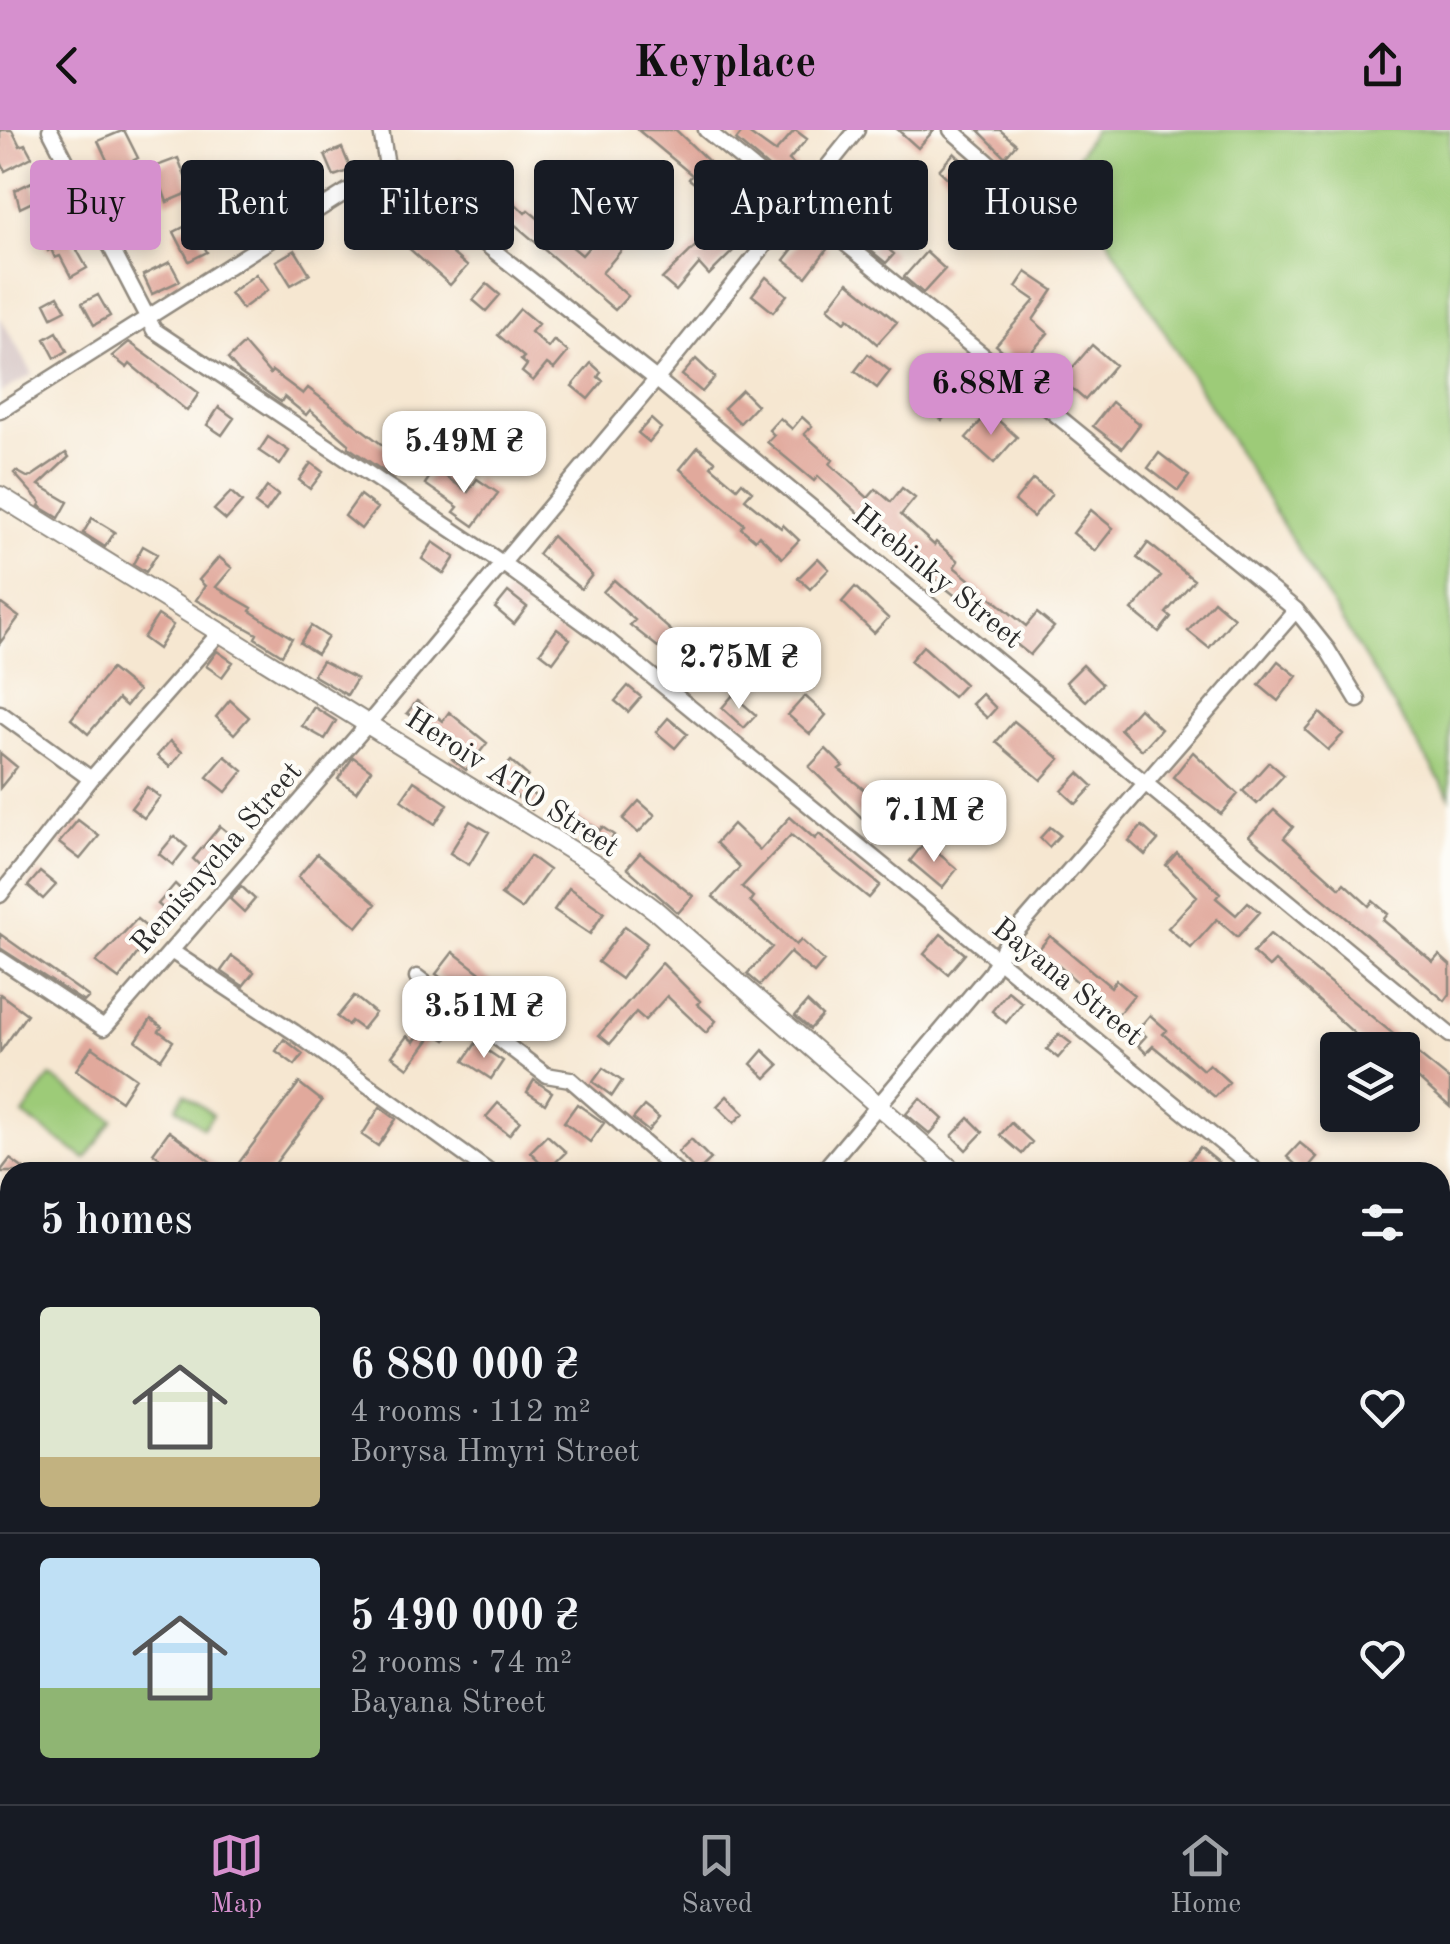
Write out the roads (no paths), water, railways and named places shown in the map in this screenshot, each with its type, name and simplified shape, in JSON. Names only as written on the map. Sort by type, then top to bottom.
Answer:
[{"type":"street","name":"Bayana Street","points":[[50,130],[154,330],[502,563],[610,642],[1245,1162]]},
{"type":"street","points":[[381,130],[386,160]]},
{"type":"street","points":[[706,130],[743,160]]},
{"type":"street","name":"Remisnycha Street","points":[[833,160],[857,130]]},
{"type":"street","points":[[952,130],[986,160]]},
{"type":"street","points":[[0,411],[344,193]]},
{"type":"street","name":"Hrebinky Street","points":[[493,250],[656,379],[1450,1035]]},
{"type":"street","name":"Remisnycha Street","points":[[0,959],[104,1028],[370,723],[761,250]]},
{"type":"street","points":[[856,250],[1296,610],[1327,649],[1358,700]]},
{"type":"street","name":"Heroiv ATO Street","points":[[0,496],[598,867],[655,910],[943,1162]]},
{"type":"street","points":[[831,1162],[992,972],[1007,942],[1296,610]]},
{"type":"street","points":[[0,895],[91,780],[221,632]]},
{"type":"street","points":[[0,713],[91,780]]},
{"type":"street","points":[[171,950],[476,1162]]},
{"type":"street","points":[[417,977],[546,1075],[570,1079],[665,1162]]}]
